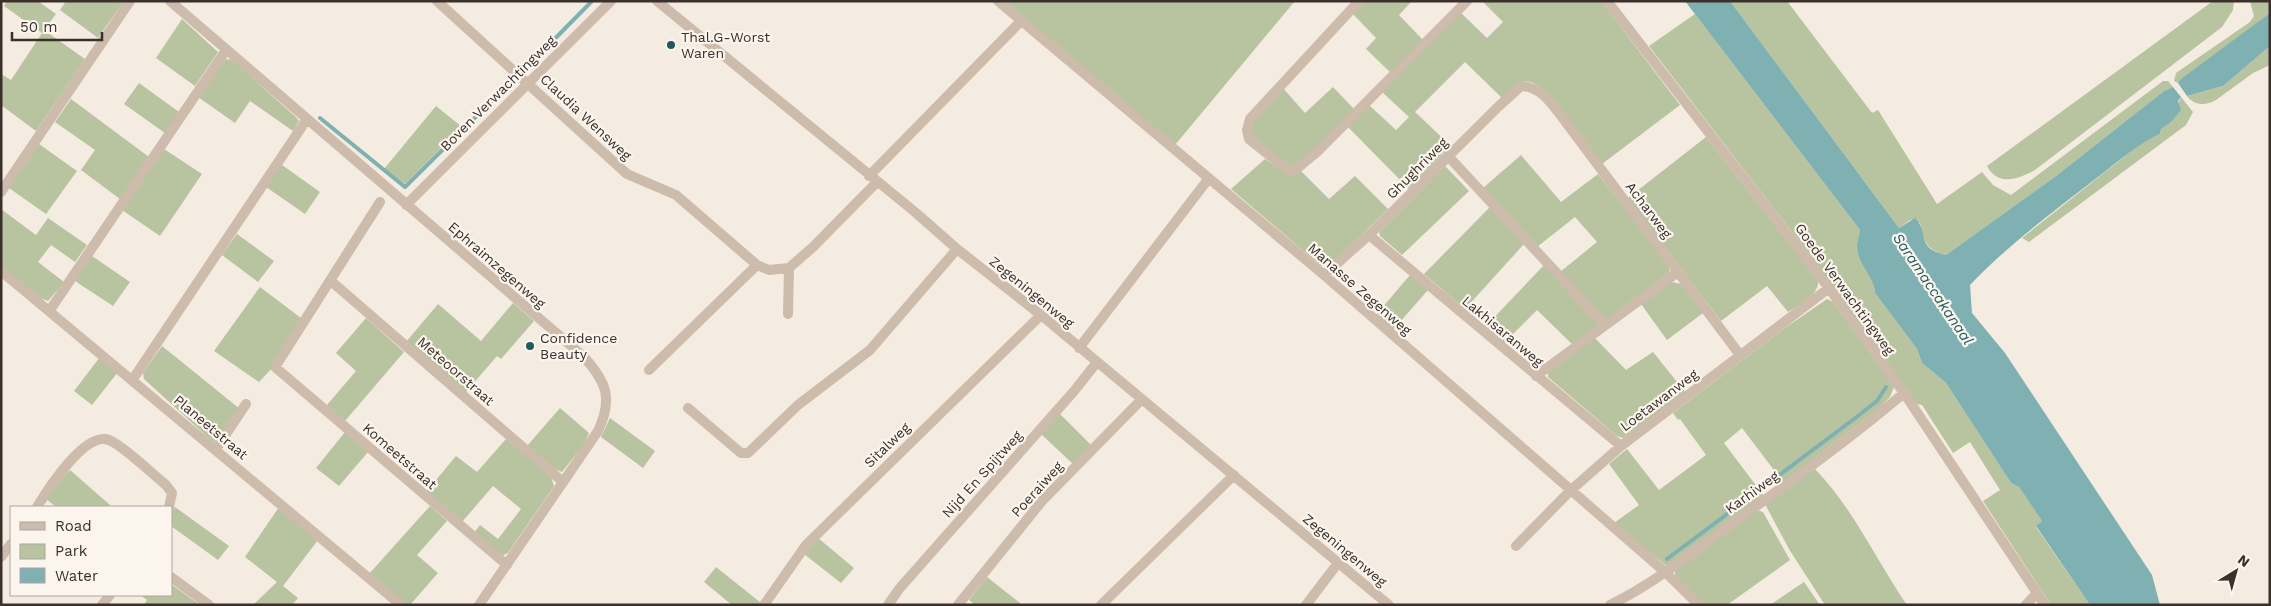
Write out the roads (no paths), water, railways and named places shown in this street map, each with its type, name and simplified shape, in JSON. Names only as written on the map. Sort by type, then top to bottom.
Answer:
[{"type":"street","points":[[1,192],[130,1]]},
{"type":"street","name":"Ephraimzegenweg","points":[[170,1],[583,356],[602,381],[606,391],[606,414],[598,431],[479,605]]},
{"type":"street","name":"Claudia Wensweg","points":[[437,1],[627,174],[676,195],[757,265]]},
{"type":"street","name":"Boven Verwachtingweg","points":[[406,204],[611,1]]},
{"type":"street","name":"Zegeningenweg","points":[[657,1],[957,249],[1142,398],[1389,605]]},
{"type":"street","name":"Manasse Zegenweg","points":[[998,1],[1324,275],[1665,572],[1699,605]]},
{"type":"street","points":[[1360,1],[1250,119],[1247,130],[1249,139],[1288,170],[1294,171],[1317,152],[1467,1]]},
{"type":"street","name":"Goede Verwachtingweg","points":[[1607,1],[1829,288],[1904,393],[2045,605]]},
{"type":"street","points":[[649,370],[757,265],[769,270],[789,268],[813,247],[873,179],[1021,21]]},
{"type":"street","points":[[50,310],[226,50]]},
{"type":"street","name":"Ghughriweg","points":[[1324,275],[1369,235],[1521,86],[1530,86]]},
{"type":"street","name":"Acharweg","points":[[1530,86],[1549,101],[1562,117],[1740,355]]},
{"type":"street","points":[[133,379],[307,119]]},
{"type":"street","points":[[1448,156],[1605,326]]},
{"type":"street","points":[[1079,348],[1209,178]]},
{"type":"street","points":[[331,281],[380,202]]},
{"type":"street","name":"Lakhisaranweg","points":[[1369,235],[1621,446]]},
{"type":"street","points":[[688,408],[741,453],[748,453],[798,405],[870,350],[957,249]]},
{"type":"street","points":[[788,314],[789,268]]},
{"type":"street","name":"Planeetstraat","points":[[1,272],[50,310],[402,605]]},
{"type":"street","points":[[1536,376],[1678,272]]},
{"type":"street","name":"Komeetstraat","points":[[331,281],[276,367],[507,565]]},
{"type":"street","name":"Meteoorstraat","points":[[331,281],[563,482]]},
{"type":"street","name":"Loetawanweg","points":[[1516,546],[1570,491],[1621,446],[1829,288]]},
{"type":"street","name":"Sitalweg","points":[[764,605],[806,545],[1041,315]]},
{"type":"street","name":"Nijd En Spijtweg","points":[[888,605],[898,589],[1075,390],[1097,362]]},
{"type":"street","name":"Karhiweg","points":[[1610,605],[1665,572],[1866,425],[1904,393]]},
{"type":"street","name":"Poeraiweg","points":[[958,605],[1042,501],[1142,398]]},
{"type":"street","points":[[216,449],[246,404]]},
{"type":"street","points":[[38,506],[64,469],[88,443],[98,438],[109,440],[119,446],[166,485],[172,493],[169,506]]},
{"type":"street","points":[[1101,605],[1234,475]]},
{"type":"street","points":[[1,557],[10,545]]},
{"type":"street","points":[[1306,605],[1338,563]]},
{"type":"street","points":[[172,578],[210,605]]},
{"type":"street","points":[[2026,605],[2037,593]]},
{"type":"water","name":"Saramaccakanaal","points":[[1685,1],[1730,1],[1899,228],[1915,218],[1922,229],[1924,240],[1930,248],[1946,255],[2056,176],[2164,91],[2173,87],[2181,97],[2178,101],[2181,110],[2170,123],[2161,129],[2160,134],[2143,143],[2048,216],[2000,256],[1970,285],[1972,313],[2005,353],[2152,575],[2160,605],[2090,605],[2036,526],[2042,521],[2019,487],[2011,483],[1946,383],[1922,363],[1917,349],[1875,293],[1872,281],[1858,255],[1857,245],[1860,230]]},
{"type":"water","points":[[2270,13],[2270,46],[2223,86],[2187,96],[2178,83],[2181,79]]},
{"type":"waterway","points":[[526,68],[592,1]]},
{"type":"waterway","points":[[320,118],[405,187],[512,81]]},
{"type":"waterway","points":[[1667,559],[1877,401],[1886,387]]},
{"type":"place","name":"Thal.G-Worst Waren","points":[[671,45]]},
{"type":"place","name":"Confidence Beauty","points":[[530,346]]}]
